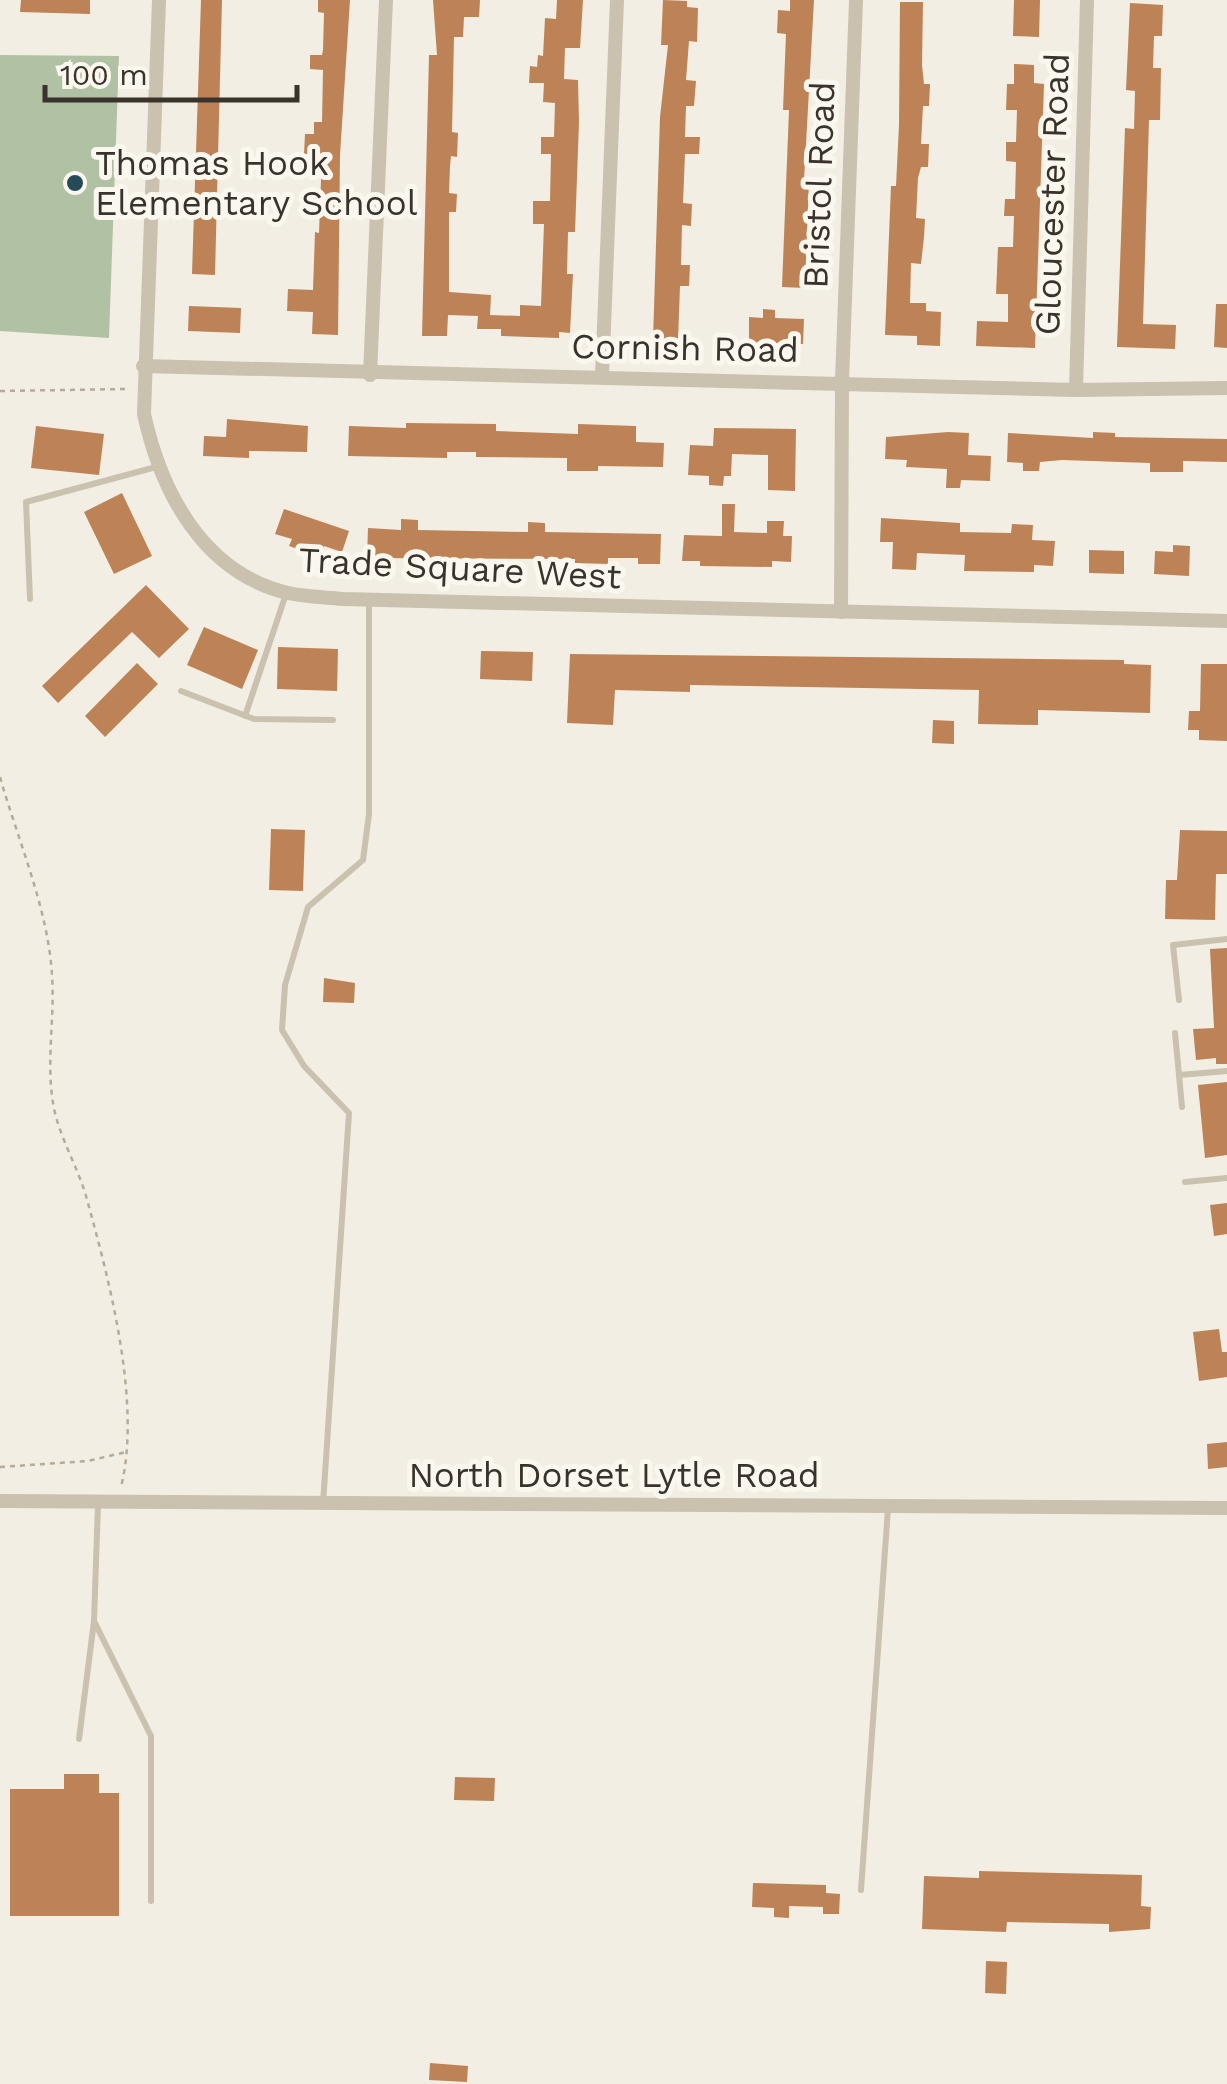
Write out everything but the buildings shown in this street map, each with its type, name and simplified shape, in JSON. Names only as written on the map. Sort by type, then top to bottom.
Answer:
[{"type":"street","name":"Trade Square West","points":[[159,0],[144,389],[156,467],[178,512],[227,564],[286,593],[368,600],[1227,620]]},
{"type":"street","points":[[370,375],[386,0]]},
{"type":"street","points":[[602,377],[617,0]]},
{"type":"street","name":"Bristol Road","points":[[841,612],[842,381],[856,0]]},
{"type":"street","name":"Gloucester Road","points":[[1076,390],[1087,0]]},
{"type":"street","name":"Cornish Road","points":[[143,366],[370,375],[842,381],[1076,390],[1227,388]]},
{"type":"street","name":"North Dorset Lytle Road","points":[[0,1501],[1227,1508]]},
{"type":"lane","points":[[30,598],[26,502],[156,467]]},
{"type":"lane","points":[[245,716],[286,593]]},
{"type":"lane","points":[[323,1504],[350,1113],[304,1066],[282,1030],[285,986],[308,908],[363,860],[369,814],[368,600]]},
{"type":"lane","points":[[180,690],[245,716],[334,720]]},
{"type":"lane","points":[[1179,1000],[1173,945],[1227,939]]},
{"type":"lane","points":[[1174,1033],[1182,1107]]},
{"type":"lane","points":[[1179,1075],[1227,1070]]},
{"type":"lane","points":[[1186,1182],[1227,1178]]},
{"type":"lane","points":[[78,1739],[94,1621],[98,1502]]},
{"type":"lane","points":[[861,1890],[888,1506]]},
{"type":"lane","points":[[94,1621],[151,1736],[151,1901]]},
{"type":"path","points":[[0,391],[144,389]]},
{"type":"path","points":[[0,777],[45,931],[52,975],[48,1057],[53,1108],[86,1194],[126,1392],[128,1452],[116,1502]]},
{"type":"path","points":[[0,1467],[88,1461],[128,1452]]},
{"type":"green space","points":[[0,55],[119,56],[109,338],[0,331]]},
{"type":"place","name":"Thomas Hook Elementary School","points":[[75,183]]}]
